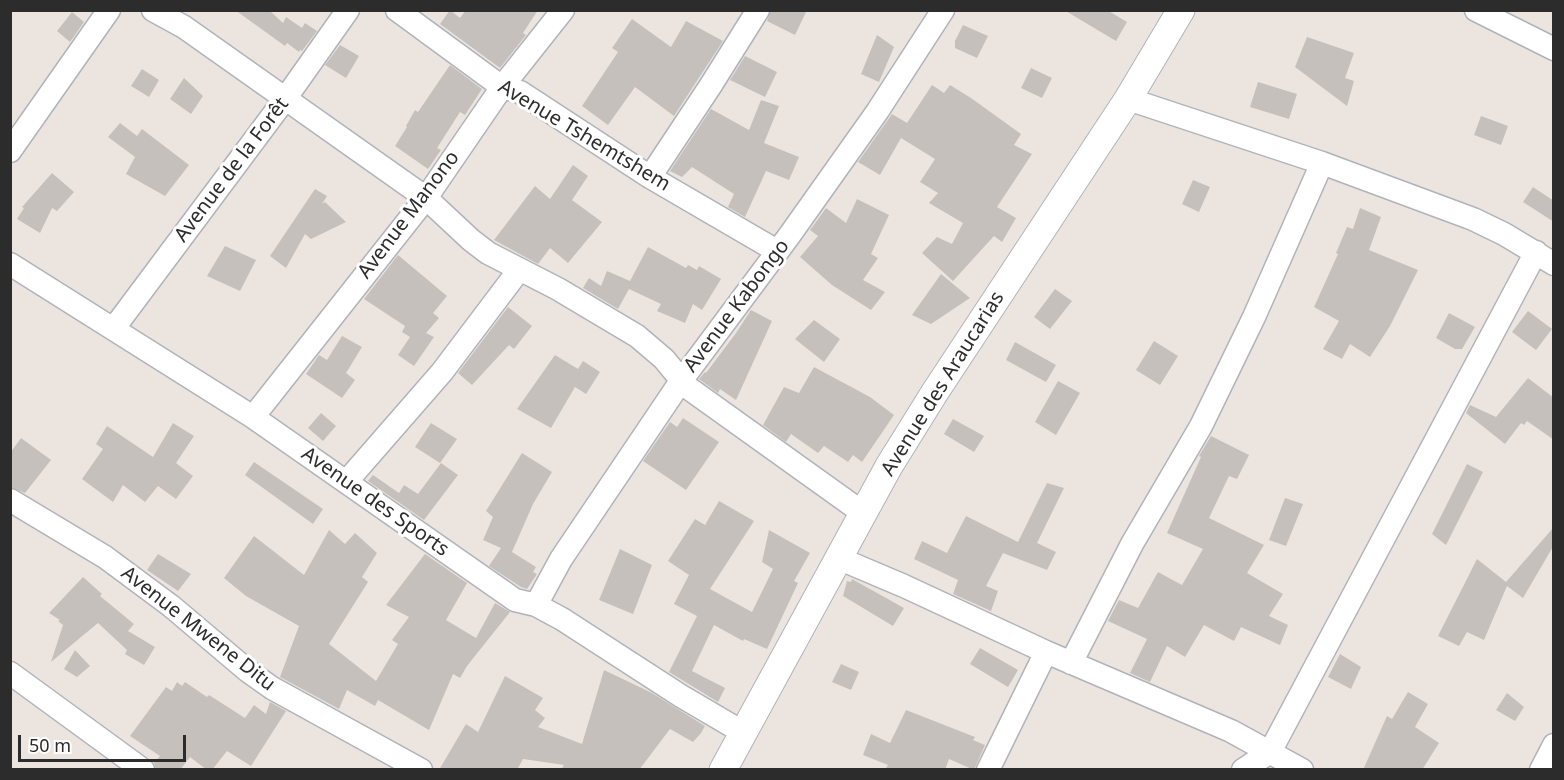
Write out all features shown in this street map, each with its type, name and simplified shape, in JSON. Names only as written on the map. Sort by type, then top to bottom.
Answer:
[{"type":"street","points":[[10,151],[109,10]]},
{"type":"street","points":[[153,10],[184,27],[426,198],[488,253],[558,289],[637,336],[664,359],[687,387],[863,513]]},
{"type":"street","name":"Avenue de la Forêt","points":[[114,328],[285,99],[348,10]]},
{"type":"street","name":"Avenue Tshemtshem","points":[[397,10],[502,87],[520,92],[650,177],[777,251]]},
{"type":"street","name":"Avenue Manono","points":[[253,417],[426,198],[502,87],[563,10]]},
{"type":"street","points":[[650,177],[758,10]]},
{"type":"street","name":"Avenue Kabongo","points":[[536,605],[561,559],[681,381],[877,112],[943,10]]},
{"type":"street","name":"Avenue des Araucarias","points":[[723,770],[889,466],[935,392],[1128,99],[1181,10]]},
{"type":"street","points":[[1476,10],[1554,49]]},
{"type":"street","points":[[1128,99],[1322,163],[1473,219],[1545,258],[1270,752],[1243,770]]},
{"type":"street","points":[[1071,663],[1132,544],[1201,426],[1254,317],[1322,163]]},
{"type":"street","name":"Avenue des Sports","points":[[10,264],[253,417],[515,600],[536,605],[562,619],[681,696],[744,733]]},
{"type":"street","points":[[347,481],[442,372],[519,270]]},
{"type":"street","name":"Avenue Mwene Ditu","points":[[10,500],[105,557],[171,606],[248,672],[272,688],[421,770]]},
{"type":"street","points":[[838,558],[1046,652],[1231,731],[1302,770]]},
{"type":"street","points":[[988,770],[1046,652]]},
{"type":"street","points":[[10,674],[143,770]]},
{"type":"street","points":[[1541,770],[1554,745]]},
{"type":"building","points":[[235,10],[269,10],[283,23],[286,17],[302,28],[305,23],[317,31],[299,52],[287,43],[285,46]]},
{"type":"building","points":[[450,10],[460,18],[466,10],[538,10],[523,33],[526,35],[500,68],[440,24]]},
{"type":"building","points":[[771,10],[807,10],[795,35],[767,21]]},
{"type":"building","points":[[1064,10],[1107,10],[1127,22],[1116,41]]},
{"type":"building","points":[[72,12],[84,22],[70,42],[57,31]]},
{"type":"building","points":[[632,19],[671,47],[686,21],[723,41],[674,116],[635,87],[608,125],[582,106],[618,52],[612,48]]},
{"type":"building","points":[[963,25],[988,36],[977,58],[955,48],[955,41]]},
{"type":"building","points":[[877,35],[894,47],[879,82],[861,74]]},
{"type":"building","points":[[1307,37],[1354,53],[1345,78],[1354,81],[1347,106],[1295,67]]},
{"type":"building","points":[[340,45],[359,56],[346,78],[325,65]]},
{"type":"building","points":[[745,56],[777,72],[765,97],[730,80]]},
{"type":"building","points":[[450,65],[482,89],[465,115],[460,112],[437,148],[441,150],[428,169],[395,146],[415,110],[418,112]]},
{"type":"building","points":[[1031,68],[1052,78],[1042,98],[1021,88]]},
{"type":"building","points":[[142,69],[159,80],[149,97],[131,86]]},
{"type":"building","points":[[184,78],[203,96],[191,114],[170,99]]},
{"type":"building","points":[[1258,82],[1297,94],[1289,119],[1250,107]]},
{"type":"building","points":[[932,85],[944,93],[950,85],[971,98],[1021,134],[1014,145],[1032,154],[997,207],[1016,218],[1002,242],[994,236],[953,281],[922,253],[937,237],[952,244],[963,223],[929,203],[938,193],[920,182],[935,159],[901,138],[880,175],[858,162],[892,114],[907,123]]},
{"type":"building","points":[[761,100],[779,106],[764,143],[799,157],[789,180],[766,171],[745,217],[728,207],[734,194],[692,167],[682,177],[670,171],[711,109],[749,130]]},
{"type":"building","points":[[1481,116],[1508,126],[1501,145],[1474,135]]},
{"type":"building","points":[[120,123],[137,136],[142,129],[189,165],[165,196],[126,174],[135,157],[108,137]]},
{"type":"building","points":[[573,165],[588,176],[572,200],[602,222],[568,263],[550,248],[538,264],[494,240],[535,186],[550,199]]},
{"type":"building","points":[[52,173],[74,192],[57,211],[52,208],[40,233],[17,219],[24,208],[22,207]]},
{"type":"building","points":[[1193,180],[1210,187],[1199,212],[1182,204]]},
{"type":"building","points":[[1533,187],[1554,201],[1554,222],[1523,202]]},
{"type":"building","points":[[315,189],[327,196],[322,204],[325,202],[346,222],[311,239],[305,234],[286,268],[270,256]]},
{"type":"building","points":[[857,199],[889,215],[871,254],[878,258],[863,280],[885,292],[871,310],[832,285],[800,257],[818,236],[810,230],[826,208],[846,223]]},
{"type":"building","points":[[1360,208],[1381,217],[1369,250],[1418,270],[1390,326],[1370,357],[1350,344],[1342,359],[1323,349],[1339,321],[1314,307],[1338,254],[1336,253],[1347,227],[1353,229]]},
{"type":"building","points":[[225,246],[256,260],[240,291],[207,276]]},
{"type":"building","points":[[648,247],[686,268],[688,265],[697,270],[699,266],[721,279],[702,310],[693,304],[685,323],[657,311],[661,304],[629,289],[618,309],[583,288],[589,278],[601,286],[607,271],[630,281]]},
{"type":"building","points":[[398,255],[447,296],[433,313],[439,318],[426,333],[434,337],[414,366],[398,355],[410,337],[402,332],[405,326],[364,299]]},
{"type":"building","points":[[941,274],[970,298],[931,324],[912,315]]},
{"type":"building","points":[[1055,289],[1072,301],[1050,329],[1034,317]]},
{"type":"building","points":[[508,307],[532,326],[514,349],[509,345],[472,385],[458,373]]},
{"type":"building","points":[[751,310],[772,321],[736,400],[720,389],[718,393],[699,379],[706,373]]},
{"type":"building","points":[[1528,311],[1552,329],[1536,350],[1512,332]]},
{"type":"building","points":[[1449,313],[1475,327],[1462,349],[1455,349],[1436,338]]},
{"type":"building","points":[[814,320],[840,339],[824,362],[795,339]]},
{"type":"building","points":[[342,336],[362,347],[346,373],[355,380],[342,398],[306,374],[319,355],[327,360]]},
{"type":"building","points":[[1154,341],[1178,356],[1160,385],[1136,370]]},
{"type":"building","points":[[1015,342],[1056,365],[1046,382],[1006,360]]},
{"type":"building","points":[[555,355],[578,369],[583,361],[600,372],[586,394],[575,387],[551,428],[517,409]]},
{"type":"building","points":[[814,367],[870,397],[894,415],[862,462],[853,455],[848,462],[824,446],[818,453],[791,434],[786,442],[763,425],[784,387],[799,393]]},
{"type":"building","points":[[1528,378],[1554,398],[1554,440],[1527,421],[1524,425],[1521,423],[1505,444],[1466,413],[1470,405],[1496,417]]},
{"type":"building","points":[[1058,381],[1080,393],[1056,435],[1035,422]]},
{"type":"building","points":[[321,413],[336,426],[323,441],[308,428]]},
{"type":"building","points":[[683,418],[719,442],[686,490],[643,461],[670,422],[677,427]]},
{"type":"building","points":[[953,419],[984,436],[974,452],[944,434]]},
{"type":"building","points":[[173,423],[194,436],[176,463],[193,476],[176,499],[158,486],[145,502],[123,485],[113,502],[82,479],[103,449],[96,444],[107,426],[153,457]]},
{"type":"building","points":[[431,423],[457,439],[440,463],[415,447]]},
{"type":"building","points":[[1211,436],[1249,455],[1237,479],[1229,476],[1209,518],[1264,545],[1247,573],[1283,594],[1269,616],[1288,625],[1280,645],[1241,627],[1234,641],[1204,625],[1185,657],[1167,646],[1150,682],[1130,673],[1147,639],[1108,621],[1119,600],[1138,608],[1158,572],[1182,585],[1203,549],[1167,533],[1201,457],[1199,456]]},
{"type":"building","points":[[21,438],[51,460],[25,493],[10,487],[10,453]]},
{"type":"building","points":[[522,453],[552,472],[533,504],[512,552],[536,567],[533,572],[537,574],[527,589],[489,566],[501,548],[483,540],[493,517],[486,511]]},
{"type":"building","points":[[254,462],[323,509],[313,524],[245,475]]},
{"type":"building","points":[[441,463],[458,475],[424,520],[368,481],[373,475],[399,493],[404,485],[418,494]]},
{"type":"building","points":[[1467,464],[1483,472],[1446,545],[1432,534]]},
{"type":"building","points":[[1047,483],[1064,488],[1037,543],[1056,552],[1047,570],[1003,553],[986,586],[998,591],[991,611],[953,594],[958,580],[914,559],[922,541],[947,553],[966,516],[1018,542]]},
{"type":"building","points":[[1285,498],[1303,504],[1286,546],[1269,540]]},
{"type":"building","points":[[719,501],[754,521],[710,589],[752,612],[773,569],[762,562],[769,530],[810,553],[794,581],[798,583],[767,649],[744,639],[743,641],[714,625],[692,671],[725,688],[718,702],[669,672],[697,616],[674,604],[689,575],[668,561],[695,519],[705,525]]},
{"type":"building","points":[[1553,528],[1554,545],[1523,598],[1507,586],[1484,640],[1467,632],[1459,646],[1438,636],[1477,559],[1506,582]]},
{"type":"building","points":[[329,530],[345,544],[355,533],[377,553],[362,577],[368,582],[329,644],[376,681],[398,644],[392,640],[409,617],[386,605],[425,554],[467,583],[446,620],[476,638],[495,603],[510,612],[460,678],[453,674],[429,730],[378,700],[375,706],[347,690],[339,709],[280,677],[299,626],[246,596],[224,578],[254,536],[304,575]]},
{"type":"building","points":[[620,549],[652,565],[633,614],[599,600]]},
{"type":"building","points":[[158,554],[191,574],[178,591],[147,570]]},
{"type":"building","points":[[83,577],[102,594],[100,596],[134,624],[128,631],[155,647],[144,665],[125,654],[127,650],[98,623],[51,662],[63,625],[58,621],[60,620],[49,613]]},
{"type":"building","points":[[852,579],[904,608],[893,626],[843,596],[847,581],[851,582]]},
{"type":"building","points":[[980,648],[1018,670],[1008,687],[970,664]]},
{"type":"building","points":[[75,650],[90,666],[77,677],[64,669]]},
{"type":"building","points":[[1340,654],[1361,667],[1351,689],[1328,677]]},
{"type":"building","points":[[841,664],[859,672],[851,690],[832,682]]},
{"type":"building","points":[[604,670],[652,693],[705,726],[701,733],[693,742],[670,729],[639,770],[561,770],[564,765],[523,759],[517,770],[439,770],[466,724],[478,732],[505,676],[543,698],[535,710],[545,718],[538,727],[582,744]]},
{"type":"building","points":[[177,682],[182,686],[185,682],[245,718],[254,705],[266,714],[270,702],[286,711],[251,766],[227,751],[212,770],[207,770],[190,757],[180,770],[156,770],[154,763],[160,756],[130,736],[166,687],[172,691]]},
{"type":"building","points":[[1408,692],[1428,704],[1415,727],[1439,743],[1422,770],[1363,770],[1387,716],[1392,719]]},
{"type":"building","points":[[1507,693],[1524,707],[1515,721],[1496,710]]},
{"type":"building","points":[[906,710],[975,737],[973,740],[985,745],[974,770],[949,759],[945,770],[885,770],[888,765],[863,755],[871,734],[890,743]]}]
